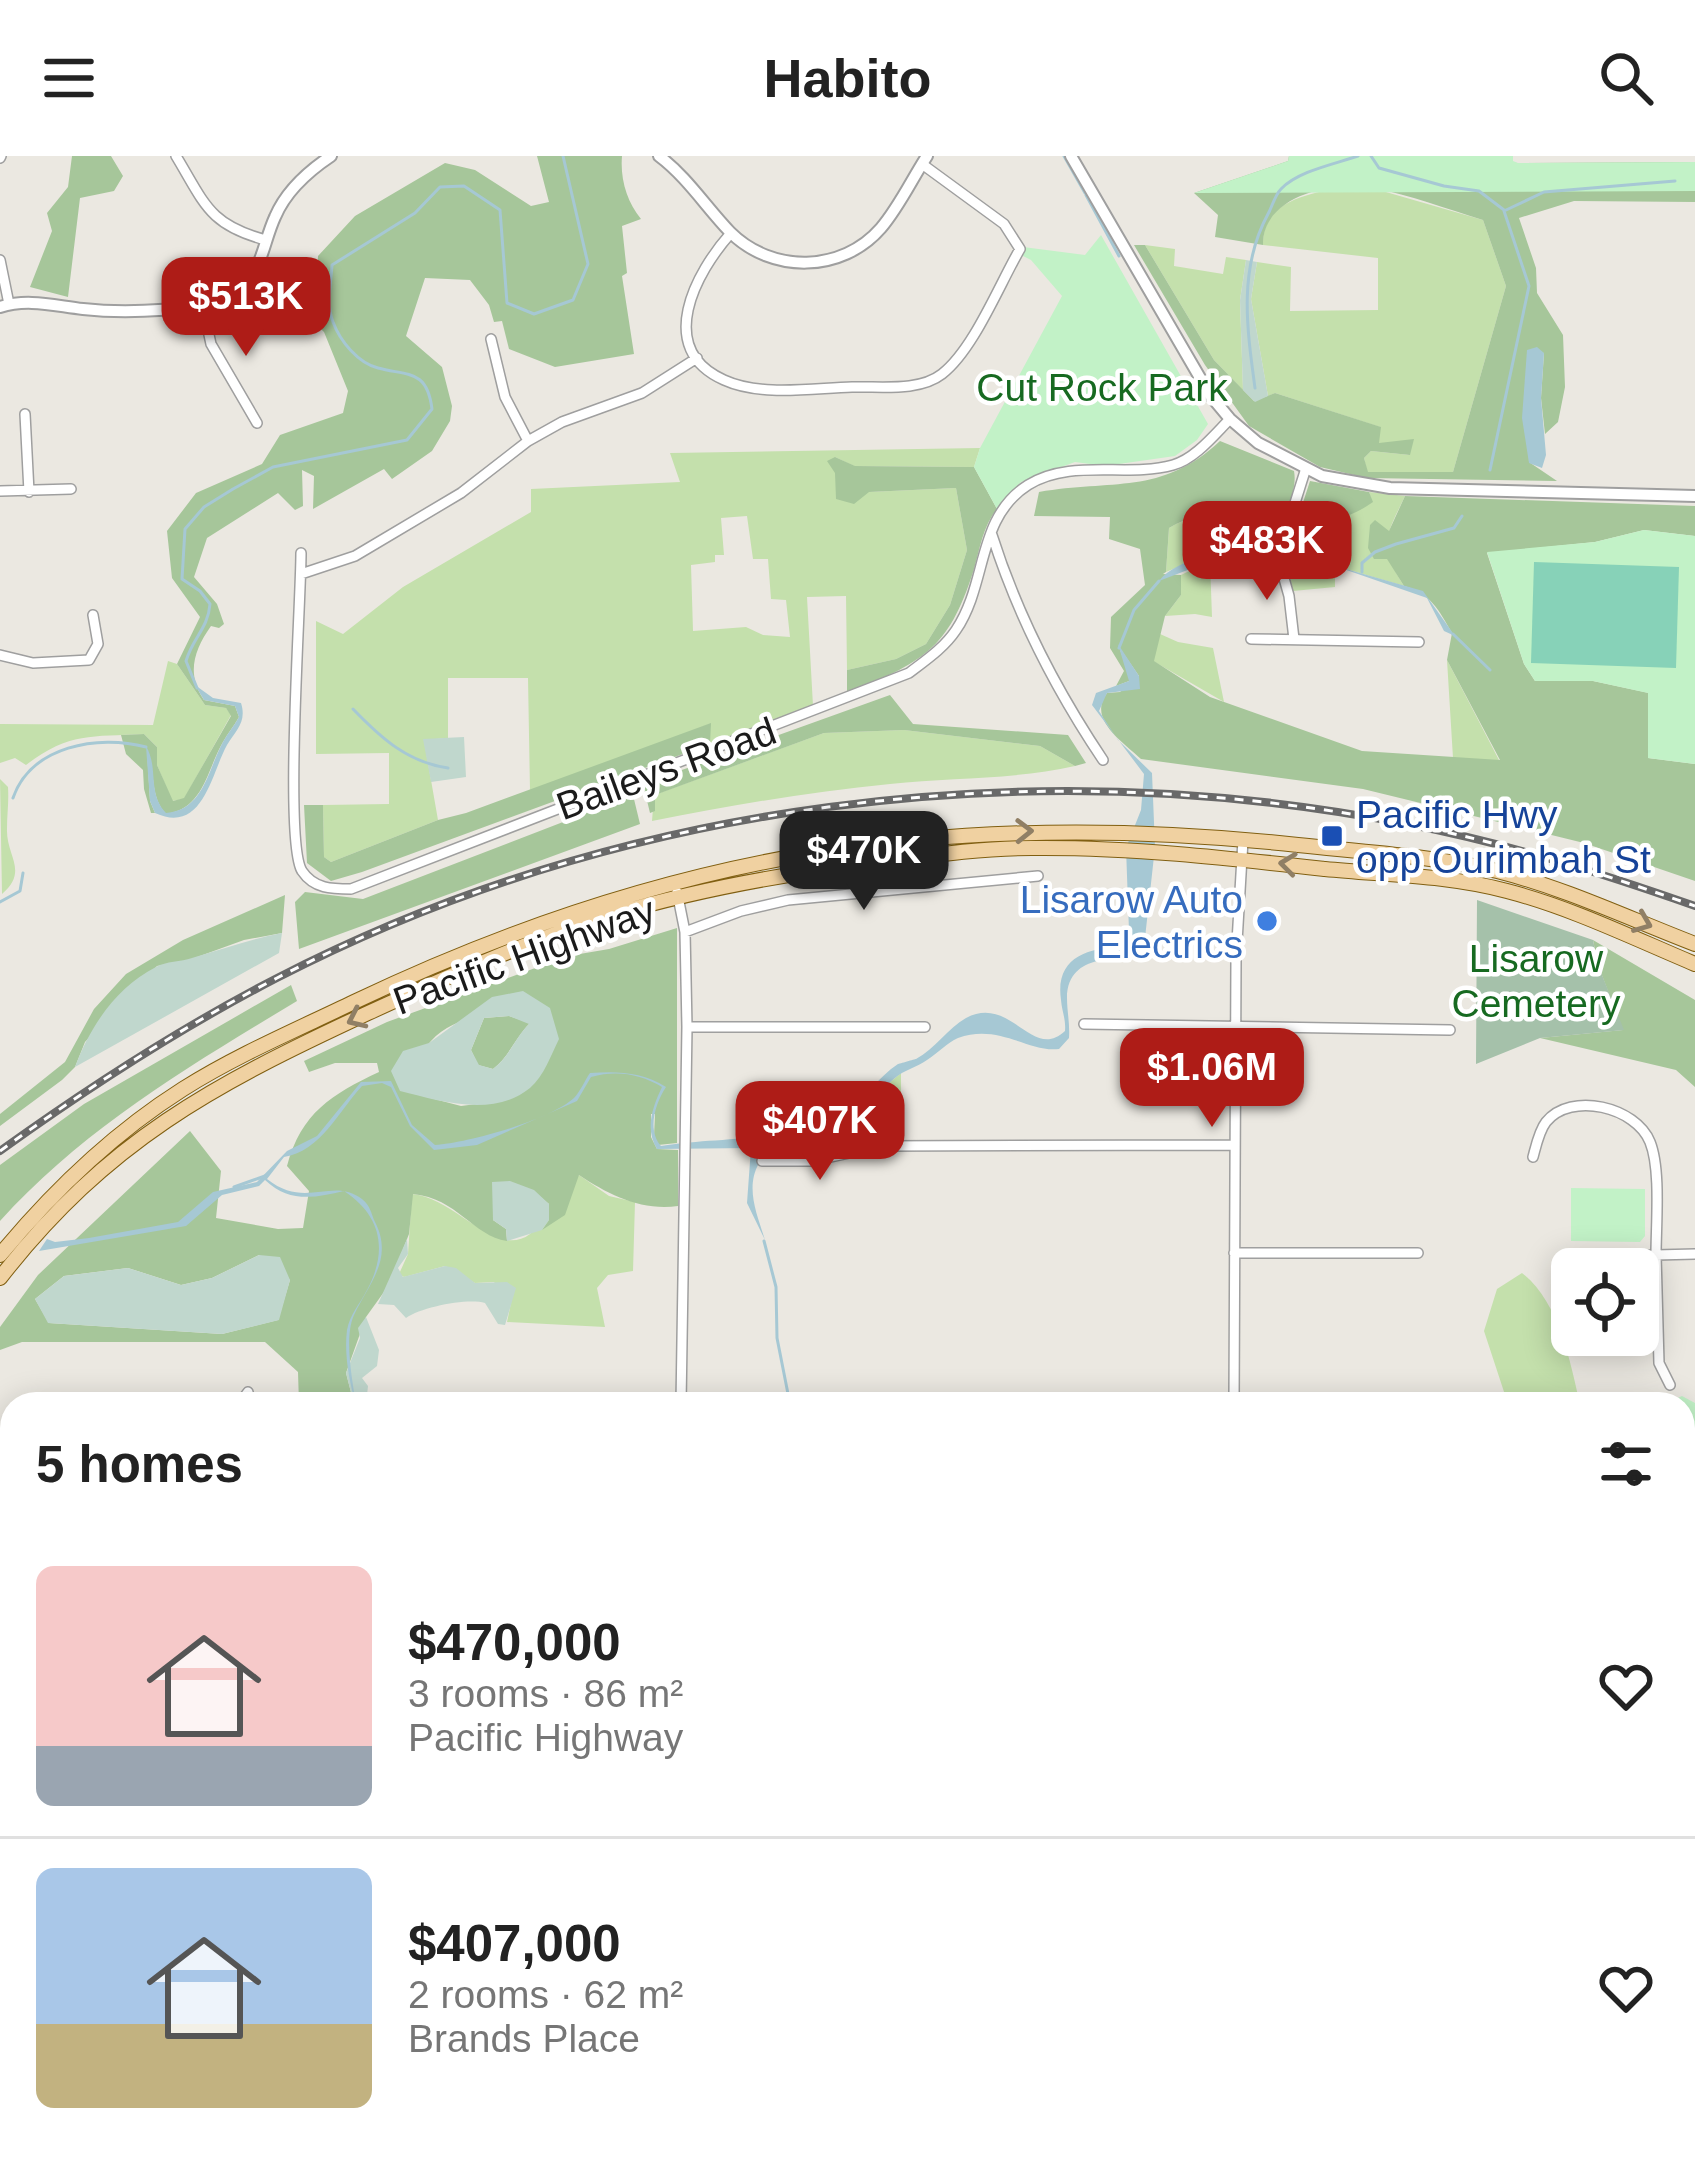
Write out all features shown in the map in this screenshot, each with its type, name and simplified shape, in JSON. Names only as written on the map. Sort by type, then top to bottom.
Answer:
[{"type":"main road","name":"Pacific Highway","points":[[0,1255],[135,1123],[246,1054],[470,949],[551,918],[675,881],[858,845],[983,833],[1118,831],[1418,856],[1501,872],[1695,944]]},
{"type":"main road","name":"Pacific Highway","points":[[0,1278],[42,1215],[157,1124],[270,1059],[518,948],[615,914],[840,866],[1028,848],[1118,849],[1481,884],[1575,912],[1695,964]]},
{"type":"street","points":[[176,156],[209,211],[232,231],[266,240]]},
{"type":"street","points":[[0,260],[4,306],[203,307],[244,287],[258,268],[277,212],[296,184],[331,156]]},
{"type":"street","points":[[659,156],[731,233],[776,260],[830,260],[860,246],[879,230],[924,160],[1004,224],[1020,249],[958,357],[939,376],[915,385],[771,389],[723,380],[698,358],[685,314],[698,277],[731,233]]},
{"type":"street","points":[[1077,158],[1193,368],[1230,419],[1258,443],[1322,476],[1390,488],[1695,496]]},
{"type":"street","points":[[203,307],[211,344],[257,423]]},
{"type":"street","points":[[491,339],[505,397],[528,441]]},
{"type":"street","points":[[301,574],[356,556],[460,493],[528,441],[562,422],[642,393],[698,358]]},
{"type":"street","points":[[25,414],[29,492]]},
{"type":"street","name":"Baileys Road","points":[[301,553],[298,865],[309,880],[326,890],[351,889],[909,673],[956,631],[968,609],[990,532],[1004,506],[1026,486],[1049,475],[1171,466],[1192,455],[1230,419]]},
{"type":"street","points":[[28,430],[46,427]]},
{"type":"street","points":[[1294,639],[1278,557],[1306,468]]},
{"type":"street","points":[[0,491],[71,489]]},
{"type":"street","points":[[990,532],[1016,604],[1058,694],[1103,760]]},
{"type":"street","points":[[0,656],[33,663],[88,660],[98,644],[93,615]]},
{"type":"street","points":[[1251,639],[1419,642]]},
{"type":"street","points":[[1234,1392],[1235,1026],[1243,839]]},
{"type":"street","name":"Pacific Highway","points":[[685,932],[788,900],[1038,876]]},
{"type":"street","points":[[675,881],[685,932],[687,1028],[681,1392]]},
{"type":"street","points":[[1084,1024],[1450,1030]]},
{"type":"street","points":[[687,1028],[925,1027]]},
{"type":"street","points":[[1533,1157],[1543,1124],[1559,1110],[1586,1105],[1628,1115],[1644,1127],[1653,1149],[1657,1248]]},
{"type":"street","points":[[762,1161],[812,1161],[882,1146],[1234,1145]]},
{"type":"street","points":[[1234,1252],[1418,1253]]},
{"type":"street","points":[[1659,1255],[1695,1254]]},
{"type":"street","points":[[1659,1356],[1670,1384]]},
{"type":"green space","points":[[72,156],[111,156],[123,176],[114,191],[80,198],[68,297],[30,287],[52,231],[47,213],[68,187]]},
{"type":"green space","points":[[537,156],[622,156],[626,190],[641,219],[622,226],[627,273],[622,276],[634,354],[555,367],[509,349],[502,321],[494,322],[489,305],[470,280],[425,278],[406,336],[442,367],[452,406],[450,421],[432,451],[392,479],[384,469],[313,509],[314,476],[302,470],[303,506],[295,510],[278,493],[207,538],[194,577],[217,604],[224,624],[211,626],[200,644],[195,681],[204,700],[235,706],[239,717],[197,796],[179,811],[166,814],[161,807],[147,750],[155,813],[151,813],[143,770],[126,754],[121,735],[144,734],[157,747],[157,765],[173,801],[184,798],[231,716],[226,708],[205,705],[177,664],[200,617],[172,578],[167,531],[196,493],[262,464],[280,435],[343,413],[348,391],[324,332],[315,323],[318,256],[355,216],[445,163],[475,170],[531,206],[549,202]]},
{"type":"green space","points":[[1289,156],[1518,163],[1695,162],[1695,202],[1574,201],[1519,218],[1536,268],[1537,293],[1563,335],[1565,387],[1558,422],[1545,434],[1544,353],[1527,351],[1529,462],[1557,481],[1367,478],[1320,467],[1249,426],[1205,365],[1134,245],[1145,245],[1214,360],[1254,401],[1275,393],[1381,427],[1379,443],[1414,439],[1410,455],[1371,451],[1364,458],[1368,472],[1453,472],[1506,286],[1483,220],[1374,188],[1321,190],[1287,203],[1266,228],[1263,245],[1215,237],[1218,215],[1194,193],[1288,161]]},
{"type":"green space","points":[[1289,156],[1513,156],[1518,163],[1695,162],[1695,191],[1194,193],[1288,161]]},
{"type":"green space","points":[[1351,186],[1483,220],[1506,286],[1453,472],[1367,472],[1364,458],[1371,451],[1410,455],[1378,443],[1380,427],[1275,393],[1268,396],[1251,299],[1257,262],[1291,267],[1290,311],[1378,310],[1378,258],[1263,245],[1265,229],[1281,208],[1307,195]]},
{"type":"green space","name":"Cut Rock Park","points":[[1101,235],[1208,424],[1197,440],[1175,456],[1105,466],[1075,462],[1021,482],[997,509],[974,467],[1062,296],[1021,255],[1023,247],[1085,255]]},
{"type":"green space","points":[[1145,245],[1175,249],[1174,266],[1223,274],[1226,257],[1246,260],[1240,300],[1243,390],[1214,360]]},
{"type":"green space","points":[[1246,260],[1257,262],[1251,299],[1268,396],[1255,402],[1243,390],[1240,300]]},
{"type":"green space","points":[[1220,441],[1294,471],[1292,496],[1275,536],[1259,541],[1242,504],[1169,528],[1163,574],[1181,575],[1181,595],[1165,616],[1154,661],[1210,697],[1362,751],[1500,760],[1447,660],[1452,633],[1443,617],[1427,598],[1404,586],[1387,559],[1374,559],[1368,548],[1370,525],[1375,520],[1389,531],[1405,496],[1695,506],[1695,536],[1644,530],[1595,542],[1487,553],[1524,664],[1535,681],[1593,681],[1649,693],[1648,758],[1695,764],[1695,881],[1584,843],[1363,789],[1141,759],[1125,745],[1101,712],[1107,693],[1120,692],[1139,676],[1119,647],[1130,677],[1116,686],[1124,671],[1110,648],[1111,617],[1145,585],[1140,549],[1109,539],[1110,517],[1034,516],[1039,492],[1156,478],[1198,458]]},
{"type":"green space","points":[[980,448],[974,467],[854,466],[835,457],[869,492],[956,488],[967,550],[950,605],[926,644],[896,659],[847,670],[846,596],[807,597],[813,706],[710,744],[710,724],[530,791],[528,678],[448,678],[448,738],[424,740],[438,820],[331,862],[324,857],[323,805],[389,804],[389,753],[316,754],[316,621],[343,634],[403,587],[531,512],[531,489],[680,482],[670,453]],"holes":[[[747,516],[753,559],[768,559],[771,599],[786,600],[790,637],[763,635],[746,627],[693,631],[691,565],[715,562],[715,555],[724,555],[721,518]]]},
{"type":"green space","points":[[835,457],[855,466],[974,467],[997,509],[985,530],[964,597],[942,636],[913,662],[847,694],[847,670],[896,659],[926,644],[950,605],[967,550],[956,488],[869,492],[854,504],[836,499],[835,473],[827,461]]},
{"type":"green space","points":[[1310,481],[1369,492],[1373,502],[1337,519],[1297,521]]},
{"type":"green space","points":[[1369,492],[1405,496],[1387,541],[1390,561],[1404,586],[1346,569],[1290,541],[1297,521],[1327,522],[1372,502]]},
{"type":"green space","points":[[1242,503],[1259,541],[1211,553],[1166,572],[1169,528]]},
{"type":"green space","points":[[1644,530],[1695,536],[1695,764],[1648,758],[1648,693],[1593,681],[1535,681],[1524,664],[1487,552],[1595,542]]},
{"type":"green space","points":[[1285,551],[1335,567],[1335,587],[1293,591]]},
{"type":"green space","points":[[1210,561],[1212,617],[1165,616],[1181,595],[1181,575]]},
{"type":"green space","points":[[1534,562],[1679,567],[1676,668],[1531,663]]},
{"type":"green space","points":[[1160,634],[1213,648],[1224,702],[1153,661]]},
{"type":"green space","points":[[1447,660],[1500,762],[1453,758]]},
{"type":"green space","points":[[168,661],[177,664],[205,705],[226,708],[231,715],[184,799],[172,801],[157,765],[157,747],[144,734],[81,738],[26,765],[15,758],[0,763],[0,724],[153,725]]},
{"type":"green space","points":[[890,695],[913,724],[1068,735],[1086,763],[1075,766],[1040,746],[904,730],[824,733],[655,795],[655,811],[650,813],[643,784]]},
{"type":"green space","points":[[711,723],[710,744],[362,872],[331,881],[307,863],[304,805],[323,805],[324,857],[331,862]]},
{"type":"green space","points":[[904,730],[1040,746],[1075,766],[830,791],[652,821],[654,795],[824,733]]},
{"type":"green space","points":[[464,737],[466,777],[431,782],[423,739]]},
{"type":"green space","points":[[0,779],[8,787],[8,839],[15,870],[2,894]]},
{"type":"green space","points":[[633,795],[640,824],[299,949],[295,902],[305,892],[363,899]]},
{"type":"green space","points":[[285,895],[282,933],[157,966],[85,1042],[75,1067],[0,1126],[0,1114],[65,1062],[94,1009],[126,974],[183,940]]},
{"type":"green space","name":"Lisarow Cemetery","points":[[1477,900],[1593,940],[1624,1030],[1540,1038],[1476,1064]]},
{"type":"green space","points":[[677,928],[677,1143],[658,1145],[655,1114],[651,1114],[651,1137],[657,1149],[678,1150],[678,1206],[626,1200],[579,1175],[565,1215],[542,1230],[549,1220],[549,1204],[523,1187],[493,1182],[493,1220],[506,1229],[507,1241],[484,1232],[441,1202],[413,1194],[409,1234],[389,1285],[366,1317],[346,1373],[351,1392],[299,1392],[298,1372],[265,1342],[22,1342],[0,1350],[0,1327],[38,1275],[190,1131],[221,1171],[216,1218],[278,1229],[303,1228],[309,1191],[287,1166],[293,1148],[321,1107],[379,1072],[377,1063],[335,1063],[309,1072],[304,1061],[387,1022],[568,956]],"holes":[[[550,1008],[507,1100],[461,1106],[400,1090],[426,1047],[456,1023]],[[259,1255],[290,1280],[278,1320],[222,1334],[49,1323],[35,1299],[64,1276],[128,1268],[181,1285],[212,1278]]]},
{"type":"green space","points":[[282,933],[279,953],[75,1067],[106,1010],[142,975],[164,964]]},
{"type":"green space","points":[[1593,940],[1695,1000],[1695,1087],[1676,1070],[1540,1038],[1623,1030]]},
{"type":"green space","points":[[291,985],[297,1001],[103,1127],[0,1221],[0,1165],[84,1104]]},
{"type":"green space","points":[[523,991],[550,1008],[559,1039],[535,1083],[515,1097],[483,1105],[400,1091],[391,1071],[403,1051],[429,1043],[492,997]],"holes":[[[509,1016],[529,1024],[493,1069],[479,1065],[471,1050],[484,1018]]]},
{"type":"green space","points":[[509,1016],[530,1023],[493,1069],[478,1065],[471,1050],[484,1018]]},
{"type":"green space","points":[[901,1073],[901,1137],[813,1155],[753,1159],[754,1145],[760,1149],[837,1127]]},
{"type":"green space","points":[[579,1175],[609,1196],[635,1202],[633,1271],[608,1275],[597,1288],[605,1327],[507,1322],[511,1303],[494,1282],[475,1283],[445,1266],[404,1277],[399,1274],[408,1254],[412,1194],[444,1206],[489,1234],[517,1240],[544,1221]]},
{"type":"green space","points":[[510,1181],[534,1190],[549,1204],[549,1220],[542,1230],[507,1241],[506,1229],[493,1220],[492,1182]]},
{"type":"green space","points":[[1571,1188],[1645,1189],[1645,1236],[1640,1242],[1571,1241]]},
{"type":"green space","points":[[407,1239],[408,1254],[398,1268],[403,1277],[445,1266],[456,1268],[475,1283],[507,1282],[516,1288],[505,1325],[498,1324],[485,1303],[445,1304],[406,1318],[394,1305],[378,1304]]},
{"type":"green space","points":[[259,1255],[280,1257],[290,1280],[279,1320],[222,1334],[48,1323],[35,1299],[64,1276],[128,1268],[181,1285],[212,1278]]},
{"type":"green space","points":[[1522,1273],[1551,1311],[1551,1356],[1568,1356],[1577,1392],[1504,1392],[1484,1331],[1497,1289]]},
{"type":"green space","points":[[366,1317],[379,1350],[377,1366],[362,1378],[367,1392],[351,1392],[346,1373],[360,1338],[358,1328]]},
{"type":"water","points":[[1537,347],[1544,353],[1541,398],[1546,455],[1542,468],[1529,463],[1522,418],[1527,350]]},
{"type":"water","points":[[1275,536],[1346,569],[1423,591],[1455,636],[1444,631],[1427,598],[1269,549],[1224,556],[1159,581],[1195,558]]},
{"type":"water","points":[[1118,644],[1139,676],[1140,689],[1107,693],[1099,711],[1115,736],[1092,705],[1096,693],[1129,681]]},
{"type":"water","points":[[195,685],[213,698],[241,703],[243,715],[203,798],[184,816],[171,818],[155,813],[150,801],[146,746],[160,805],[166,813],[179,810],[197,796],[239,717],[235,706],[204,700]]},
{"type":"water","points":[[1119,741],[1152,773],[1155,847],[1144,947],[1076,972],[1067,998],[1069,1038],[1059,1049],[1048,1049],[987,1034],[958,1038],[899,1075],[832,1127],[799,1141],[756,1147],[759,1163],[753,1191],[765,1240],[747,1203],[751,1148],[657,1149],[651,1118],[662,1087],[632,1075],[648,1078],[666,1087],[654,1117],[661,1146],[781,1134],[843,1114],[891,1069],[923,1055],[966,1018],[996,1014],[1042,1039],[1065,1031],[1060,986],[1068,965],[1085,953],[1120,946],[1129,931],[1126,848],[1141,810],[1144,774]]},
{"type":"water","points":[[590,1073],[626,1074],[591,1077],[577,1101],[548,1114],[574,1098]]},
{"type":"water","points":[[391,1081],[412,1125],[435,1145],[487,1135],[545,1115],[477,1145],[434,1150],[410,1126],[391,1087],[382,1083],[362,1086],[319,1139],[284,1157],[267,1179],[294,1192],[343,1191],[293,1195],[265,1180],[259,1186],[222,1195],[186,1226],[39,1251],[47,1239],[89,1238],[178,1222],[213,1192],[257,1182],[287,1151],[317,1136],[361,1082]]},
{"type":"water","points":[[345,1192],[367,1204],[380,1235],[381,1259],[374,1276],[379,1248],[374,1223]]},
{"type":"water","points":[[372,1280],[351,1324],[354,1392],[346,1348],[353,1314]]},
{"type":"waterway","points":[[197,688],[186,661],[210,604],[182,579],[185,529],[204,507],[273,467],[407,440],[432,409],[421,381],[371,365],[345,344],[331,316],[332,265],[415,213],[440,187],[464,186],[500,210],[507,303],[534,314],[573,300],[588,264],[563,156]]},
{"type":"waterway","points":[[1064,156],[1085,193]]},
{"type":"waterway","points":[[1255,388],[1247,300],[1258,235],[1277,194],[1288,183],[1358,156]]},
{"type":"waterway","points":[[1371,156],[1379,168],[1479,191],[1504,210]]},
{"type":"waterway","points":[[1490,470],[1529,286],[1504,211],[1544,192],[1675,181]]},
{"type":"waterway","points":[[1086,195],[1119,256]]},
{"type":"waterway","points":[[1362,572],[1362,563],[1375,552],[1454,528],[1462,516]]},
{"type":"waterway","points":[[1119,648],[1134,610],[1159,581]]},
{"type":"waterway","points":[[1453,634],[1490,670]]},
{"type":"waterway","points":[[353,709],[396,747],[448,768]]},
{"type":"waterway","points":[[13,798],[35,766],[68,748],[107,742],[146,747]]},
{"type":"waterway","points":[[0,902],[20,891],[23,873]]},
{"type":"waterway","points":[[234,1187],[265,1176]]},
{"type":"waterway","points":[[764,1241],[776,1287],[777,1338],[788,1392]]},
{"type":"railway","points":[[0,1151],[205,1017],[277,978],[409,918],[546,869],[686,832],[829,807],[974,794],[1119,792],[1264,802],[1481,840],[1695,906]]},
{"type":"place","name":"Pacific Hwy opp Ourimbah St","points":[[1332,836]]},
{"type":"place","name":"Lisarow Auto Electrics","points":[[1267,921]]}]
